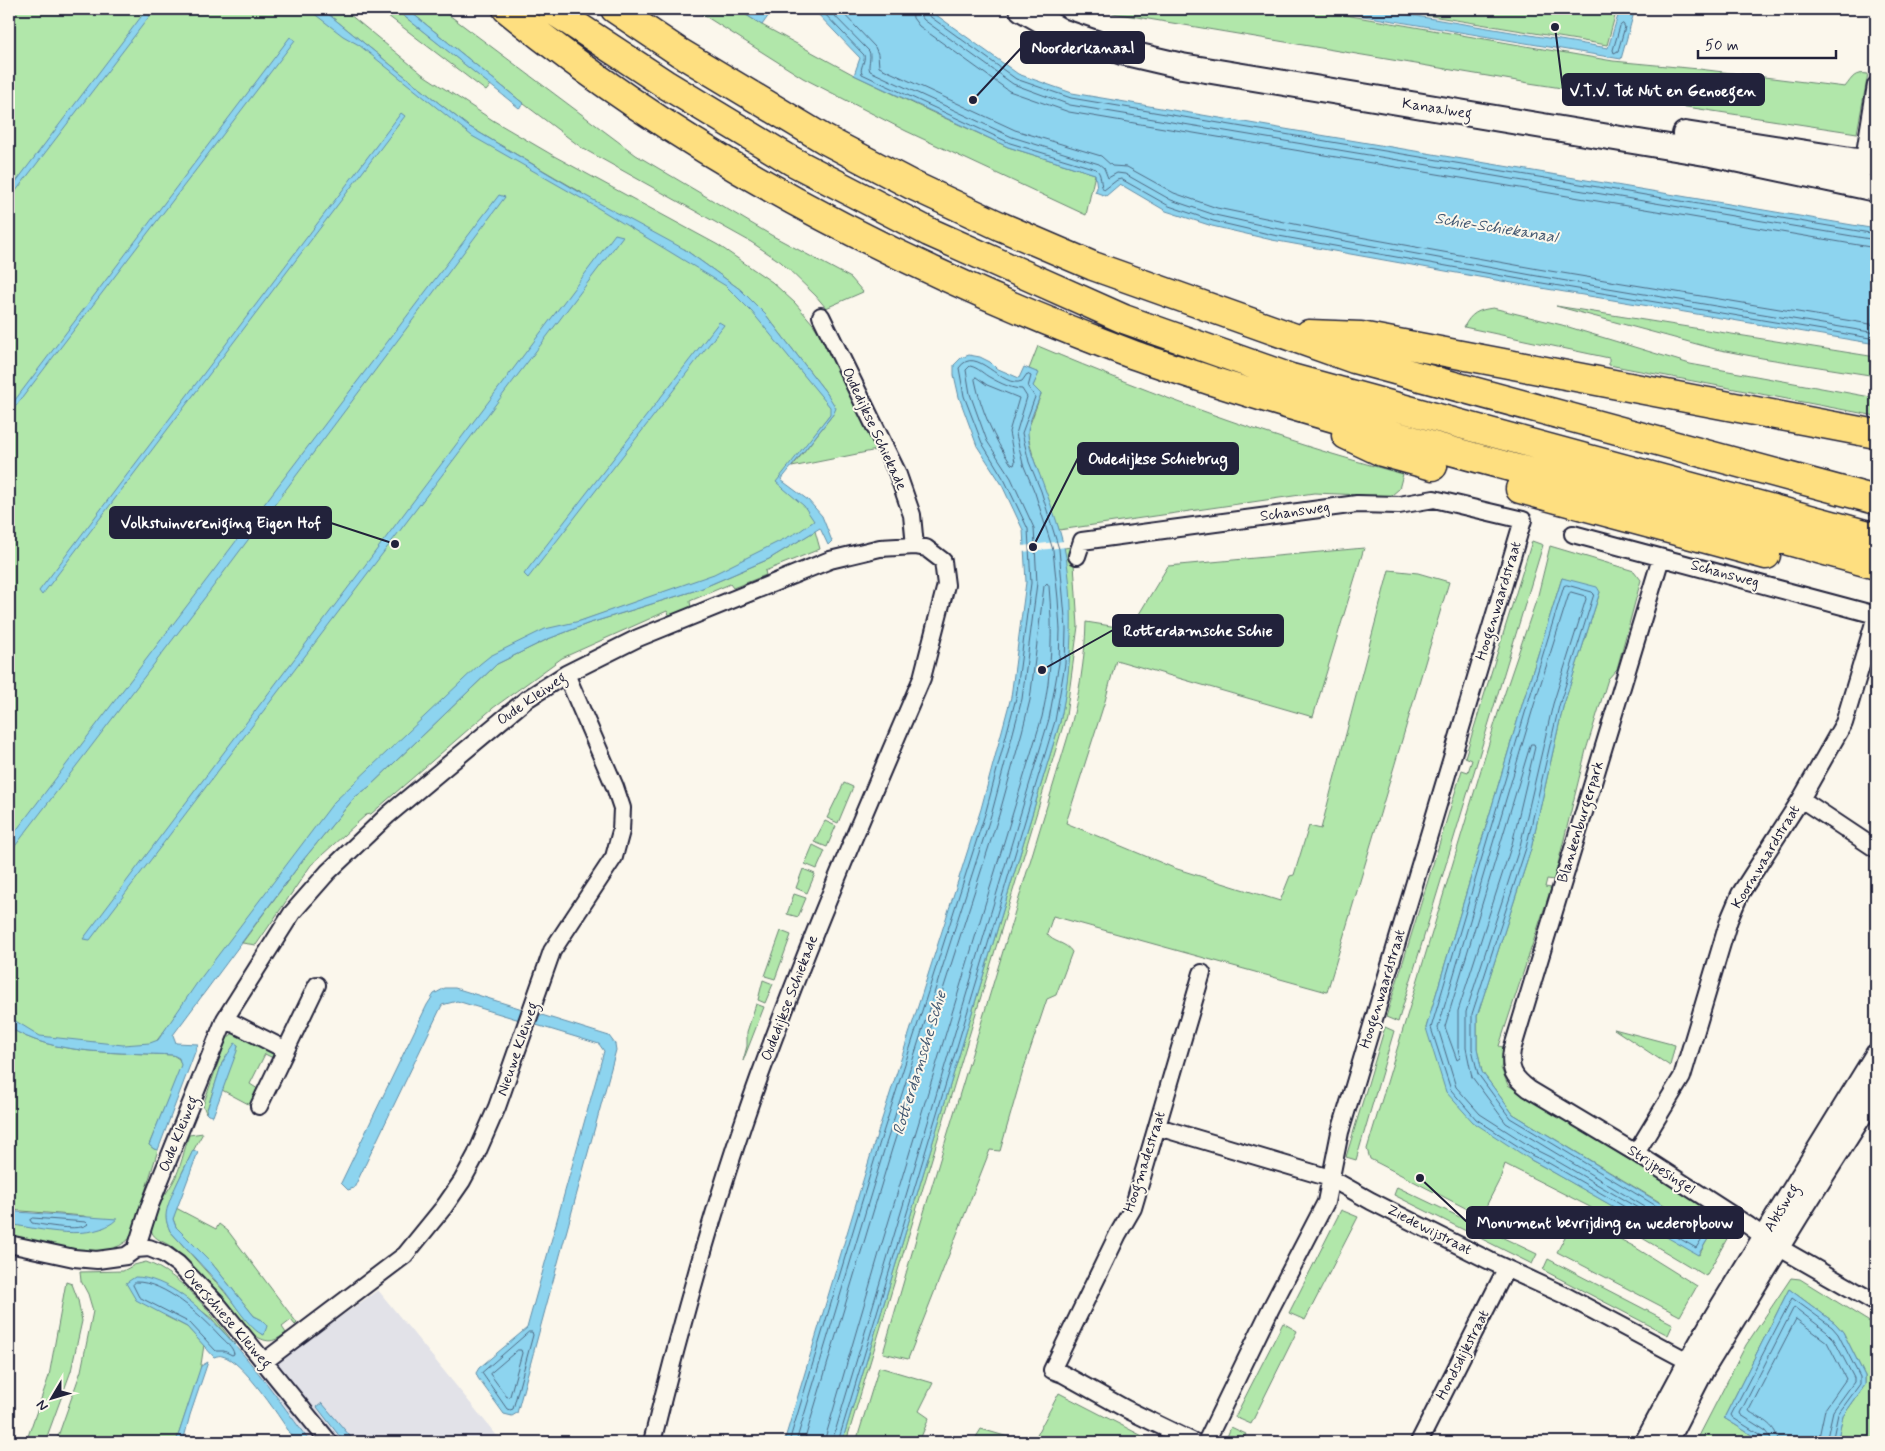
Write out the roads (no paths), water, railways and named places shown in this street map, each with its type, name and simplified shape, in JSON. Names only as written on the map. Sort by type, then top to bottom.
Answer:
[{"type":"highway","points":[[507,9],[592,75],[655,118],[780,192],[886,250],[1016,308],[1137,356],[1277,402],[1876,565]]},
{"type":"highway","points":[[551,9],[665,84],[792,161],[929,232],[1124,320],[1291,378],[1876,537]]},
{"type":"highway","points":[[614,9],[679,52],[824,139],[912,185],[1002,227],[1093,266],[1354,359],[1802,478],[1876,500]]},
{"type":"highway","points":[[1286,334],[1361,336],[1876,434]]},
{"type":"highway","points":[[1277,402],[1382,452],[1876,584]]},
{"type":"highway","points":[[1802,478],[1876,489]]},
{"type":"main road","name":"Kanaalweg","points":[[1022,9],[1061,31],[1122,52],[1182,66],[1711,154],[1868,187]]},
{"type":"main road","name":"Kanaalweg","points":[[1049,9],[1066,20],[1125,40],[1260,66],[1870,163]]},
{"type":"street","points":[[1870,163],[1876,85]]},
{"type":"street","name":"Kanaalweg","points":[[1868,187],[1870,163]]},
{"type":"street","name":"Oudedijkse Schiekade","points":[[821,316],[897,472],[912,515],[915,546]]},
{"type":"street","name":"Schansweg","points":[[1078,556],[1082,541],[1357,504],[1399,505],[1434,499],[1523,520]]},
{"type":"street","name":"Hoogenwaardstraat","points":[[1206,1442],[1271,1308],[1326,1202],[1340,1132],[1523,520]]},
{"type":"street","name":"Schansweg","points":[[1573,534],[1876,616]]},
{"type":"street","name":"Oude Kleiweg","points":[[136,1250],[150,1205],[225,1019],[292,913],[328,872],[388,815],[527,699],[566,674],[638,638],[830,560],[880,548],[915,546],[926,548],[943,561]]},
{"type":"street","name":"Blankenburgerpark","points":[[1521,1084],[1510,1064],[1512,1050],[1661,558]]},
{"type":"street","name":"Oudedijkse Schiekade","points":[[652,1442],[698,1266],[759,1079],[840,868],[922,678],[946,585],[943,561]]},
{"type":"street","name":"Koornwaardstraat","points":[[1636,1153],[1682,1077],[1729,920],[1740,894],[1801,799],[1844,722],[1876,616]]},
{"type":"street","name":"Nieuwe Kleiweg","points":[[265,1361],[405,1255],[427,1230],[462,1181],[476,1155],[497,1107],[552,950],[614,857],[621,831],[622,808],[566,674]]},
{"type":"street","points":[[1801,799],[1876,849]]},
{"type":"street","name":"Hoogmadestraat","points":[[1194,1442],[1052,1370],[1118,1234],[1133,1208],[1202,973]]},
{"type":"street","points":[[260,1106],[317,985]]},
{"type":"street","points":[[225,1019],[286,1050]]},
{"type":"street","name":"Abtsweg","points":[[1646,1442],[1696,1366],[1772,1242],[1876,1055]]},
{"type":"street","name":"Strijpesingel","points":[[1521,1084],[1636,1153],[1772,1242],[1876,1304]]},
{"type":"street","name":"Abtsweg","points":[[1772,1242],[1876,1092]]},
{"type":"street","name":"Ziedewijstraat","points":[[1158,1127],[1330,1178],[1371,1201],[1506,1269],[1564,1295],[1696,1366]]},
{"type":"street","name":"Overschiese Kleiweg","points":[[9,1244],[74,1258],[97,1260],[126,1256],[136,1250],[149,1248],[164,1254],[178,1264],[218,1305],[329,1442]]},
{"type":"street","name":"Hondsdijkstraat","points":[[1419,1442],[1506,1269]]},
{"type":"street","name":"Abtsweg","points":[[1666,1442],[1696,1366]]},
{"type":"water","points":[[147,9],[155,9],[9,200],[9,191]]},
{"type":"water","points":[[308,9],[322,9],[468,126],[586,196],[684,249],[741,290],[766,315],[836,408],[781,480],[808,500],[822,516],[832,541],[828,545],[820,528],[769,559],[700,589],[587,624],[548,639],[497,664],[369,787],[355,797],[303,860],[173,1035],[176,1043],[198,1044],[158,1150],[149,1145],[181,1065],[179,1058],[173,1055],[88,1051],[45,1043],[9,1027],[9,1017],[40,1036],[123,1045],[150,1043],[158,1040],[197,983],[334,802],[490,656],[545,629],[580,621],[714,574],[800,531],[814,521],[804,506],[776,482],[830,414],[830,407],[752,312],[726,286],[593,205],[472,136],[359,45],[343,36]]},
{"type":"water","points":[[395,9],[407,9],[524,104],[519,108]]},
{"type":"water","points":[[737,9],[769,9],[771,12],[762,25]]},
{"type":"water","name":"Schie-Schiekanaal","points":[[813,9],[928,9],[1018,74],[1072,93],[1876,229],[1876,344],[1535,287],[1272,240],[1212,226],[1166,211],[1120,184],[1106,196],[1095,192],[1097,188],[1095,174],[1008,147],[854,75],[860,58]]},
{"type":"water","points":[[1322,9],[1374,9],[1608,48],[1620,9],[1635,9],[1621,59]]},
{"type":"water","points":[[290,37],[295,40],[9,415],[9,408]]},
{"type":"water","points":[[401,113],[405,116],[42,595],[39,591]]},
{"type":"water","points":[[499,195],[505,197],[206,596],[9,854],[9,840]]},
{"type":"water","points":[[615,234],[623,236],[90,940],[83,939]]},
{"type":"water","points":[[719,322],[724,325],[528,578],[524,574]]},
{"type":"water","points":[[969,355],[980,357],[990,362],[996,368],[1019,378],[1024,367],[1039,373],[1033,386],[1041,394],[1028,434],[1032,455],[1060,532],[1068,568],[1071,634],[1064,701],[1060,722],[842,1442],[784,1442],[874,1144],[981,809],[1011,697],[1026,582],[1023,530],[1001,483],[977,446],[959,397],[954,375],[954,365],[961,358]]},
{"type":"water","points":[[1562,578],[1597,587],[1600,592],[1563,707],[1531,849],[1477,1016],[1477,1048],[1482,1072],[1513,1114],[1711,1234],[1698,1255],[1531,1160],[1473,1122],[1446,1092],[1426,1028]]},
{"type":"water","points":[[445,988],[455,988],[609,1036],[615,1044],[616,1050],[517,1413],[512,1416],[504,1414],[476,1373],[479,1368],[527,1328],[604,1051],[599,1044],[457,1001],[442,1005],[354,1188],[348,1190],[341,1183],[427,1005],[434,994]]},
{"type":"water","points":[[235,1043],[238,1045],[237,1051],[213,1116],[208,1115],[206,1113],[222,1063]]},
{"type":"water","points":[[193,1150],[198,1152],[173,1219],[176,1227],[210,1261],[254,1316],[262,1320],[267,1326],[264,1335],[253,1328],[223,1289],[170,1231],[168,1226],[166,1216],[169,1201]]},
{"type":"water","points":[[9,1210],[117,1219],[107,1226],[94,1231],[50,1231],[9,1224]]},
{"type":"water","points":[[135,1277],[159,1282],[184,1296],[208,1317],[233,1342],[256,1370],[310,1442],[296,1442],[273,1407],[241,1368],[231,1360],[221,1356],[214,1357],[187,1327],[136,1300],[126,1283]]},
{"type":"water","points":[[1789,1289],[1835,1323],[1843,1332],[1865,1376],[1865,1385],[1843,1416],[1837,1442],[1763,1442],[1724,1418]]},
{"type":"water","points":[[208,1362],[183,1442],[176,1442],[201,1366]]},
{"type":"water","points":[[322,1403],[355,1442],[344,1442],[317,1407]]},
{"type":"place","name":"V.T.V. Tot Nut en Genoegen","points":[[1555,27]]},
{"type":"place","name":"Noorderkanaal","points":[[973,100]]},
{"type":"place","name":"Volkstuinvereniging Eigen Hof","points":[[395,544]]},
{"type":"place","name":"Oudedijkse Schiebrug","points":[[1033,547]]},
{"type":"place","name":"Rotterdamsche Schie","points":[[1042,670]]},
{"type":"place","name":"Monument bevrijding en wederopbouw","points":[[1420,1178]]}]
